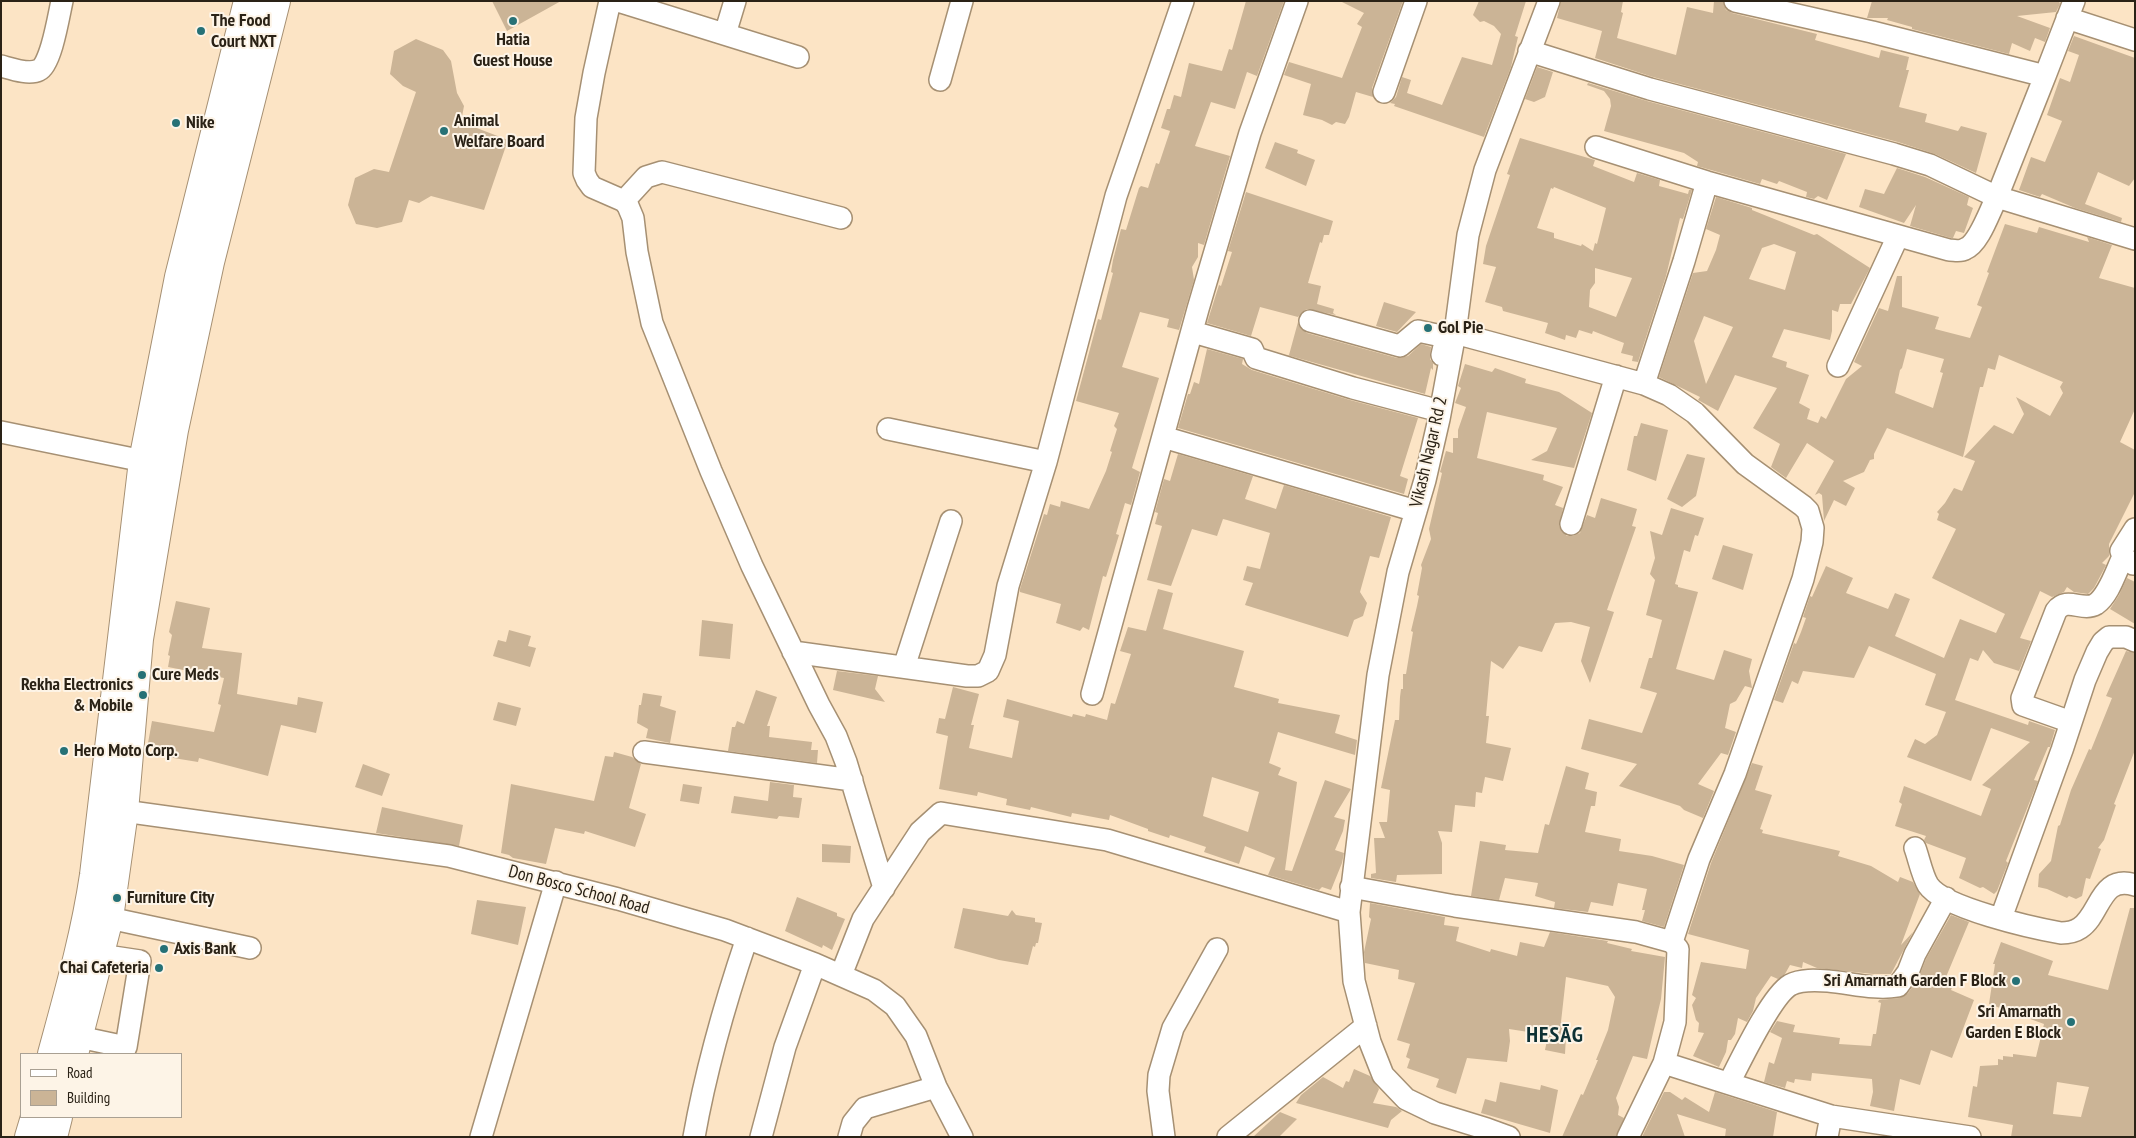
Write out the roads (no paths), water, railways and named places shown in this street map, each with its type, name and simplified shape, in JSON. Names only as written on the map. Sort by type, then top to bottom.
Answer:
[{"type":"main road","points":[[77,1046],[109,918],[113,809],[179,277],[248,1]]},
{"type":"main road","points":[[155,464],[210,262],[276,1]]},
{"type":"main road","points":[[52,1053],[113,809]]},
{"type":"main road","points":[[29,1137],[35,1118]]},
{"type":"main road","points":[[53,1137],[58,1118]]},
{"type":"street","points":[[1,66],[29,71],[38,71],[43,68],[48,58],[62,1]]},
{"type":"street","points":[[610,1],[586,118],[584,173],[592,187],[624,201],[633,218],[637,252],[652,323],[711,471],[752,566],[836,736],[852,780],[884,888]]},
{"type":"street","points":[[618,1],[798,57]]},
{"type":"street","points":[[725,34],[735,1]]},
{"type":"street","points":[[940,80],[962,1]]},
{"type":"street","points":[[793,652],[967,676],[978,676],[988,671],[995,656],[1008,586],[1046,462],[1116,196],[1183,1]]},
{"type":"street","points":[[1092,694],[1250,133],[1297,1]]},
{"type":"street","points":[[1384,92],[1416,1]]},
{"type":"street","name":"Vikash Nagar Rd 2","points":[[1509,1137],[1486,1133],[1406,1099],[1383,1074],[1366,1026],[1354,981],[1349,912],[1378,675],[1398,572],[1416,511],[1440,411],[1455,333],[1468,235],[1484,170],[1549,1]]},
{"type":"street","points":[[1735,1],[1805,9],[1872,32],[2045,76]]},
{"type":"street","points":[[1596,147],[1708,182],[1898,236],[1959,251],[1967,249],[1974,243],[1996,197],[2070,10],[2135,40]]},
{"type":"street","points":[[1529,52],[1650,90],[1930,165],[1996,197],[2135,238]]},
{"type":"street","points":[[624,201],[646,176],[662,172],[841,218]]},
{"type":"street","points":[[1644,384],[1708,182]]},
{"type":"street","points":[[1838,366],[1898,236]]},
{"type":"street","points":[[1310,321],[1400,346],[1418,331],[1446,337],[1442,355],[1451,356]]},
{"type":"street","points":[[1193,332],[1252,349],[1256,358],[1353,388],[1440,411]]},
{"type":"street","points":[[1455,333],[1644,384],[1668,395],[1695,413],[1745,464],[1803,506],[1811,518],[1813,528],[1809,558],[1735,774],[1699,860],[1672,942]]},
{"type":"street","points":[[1571,524],[1616,376]]},
{"type":"street","points":[[888,429],[1046,462]]},
{"type":"street","points":[[1,432],[155,464]]},
{"type":"street","points":[[1163,437],[1416,511]]},
{"type":"street","points":[[904,668],[951,522]]},
{"type":"street","points":[[2071,722],[2023,705],[2022,698],[2056,611],[2064,604],[2084,607],[2098,603],[2129,561],[2121,551],[2135,529]]},
{"type":"street","points":[[2001,918],[2086,680],[2103,642],[2109,637],[2116,636],[2135,641]]},
{"type":"street","points":[[644,752],[852,780]]},
{"type":"street","name":"Don Bosco School Road","points":[[113,809],[449,856],[556,882],[716,927],[815,964],[874,990],[895,1006],[916,1036],[936,1088],[962,1137]]},
{"type":"street","points":[[841,975],[863,919],[920,832],[941,813],[1107,840],[1349,912]]},
{"type":"street","points":[[1915,848],[1928,884],[1946,898],[1975,911],[2046,931],[2070,933],[2080,928],[2088,920],[2110,888],[2118,884],[2135,885]]},
{"type":"street","points":[[481,1137],[556,882]]},
{"type":"street","points":[[1351,887],[1455,906],[1636,932],[1672,942],[1678,949],[1675,1022],[1664,1063],[1628,1137]]},
{"type":"street","points":[[1729,1083],[1777,998],[1789,985],[1801,981],[1827,981],[1875,986],[1898,986],[1908,972],[1915,954],[1946,898]]},
{"type":"street","points":[[109,918],[250,948]]},
{"type":"street","points":[[694,1137],[725,1001],[747,938]]},
{"type":"street","points":[[1164,1137],[1158,1091],[1160,1076],[1173,1028],[1216,949]]},
{"type":"street","points":[[77,1046],[126,1047],[140,961],[100,955]]},
{"type":"street","points":[[761,1137],[785,1047],[815,964]]},
{"type":"street","points":[[1228,1137],[1366,1026]]},
{"type":"street","points":[[1664,1063],[1729,1083],[1829,1127],[1970,1137]]},
{"type":"street","points":[[849,1137],[853,1123],[865,1108],[936,1088]]},
{"type":"place","name":"Hatia Guest House","points":[[513,21]]},
{"type":"place","name":"The Food Court NXT","points":[[201,31]]},
{"type":"place","name":"Nike","points":[[176,123]]},
{"type":"place","name":"Animal Welfare Board","points":[[444,131]]},
{"type":"place","name":"Gol Pie","points":[[1428,328]]},
{"type":"place","name":"Cure Meds","points":[[142,675]]},
{"type":"place","name":"Rekha Electronics & Mobile","points":[[143,695]]},
{"type":"place","name":"Hero Moto Corp.","points":[[64,751]]},
{"type":"place","name":"Furniture City","points":[[117,898]]},
{"type":"place","name":"Axis Bank","points":[[164,949]]},
{"type":"place","name":"Chai Cafeteria","points":[[159,968]]},
{"type":"place","name":"Sri Amarnath Garden F Block","points":[[2016,981]]},
{"type":"place","name":"Sri Amarnath Garden E Block","points":[[2071,1022]]},
{"type":"district","name":"HESĀG","points":[[1555,1036]]}]
